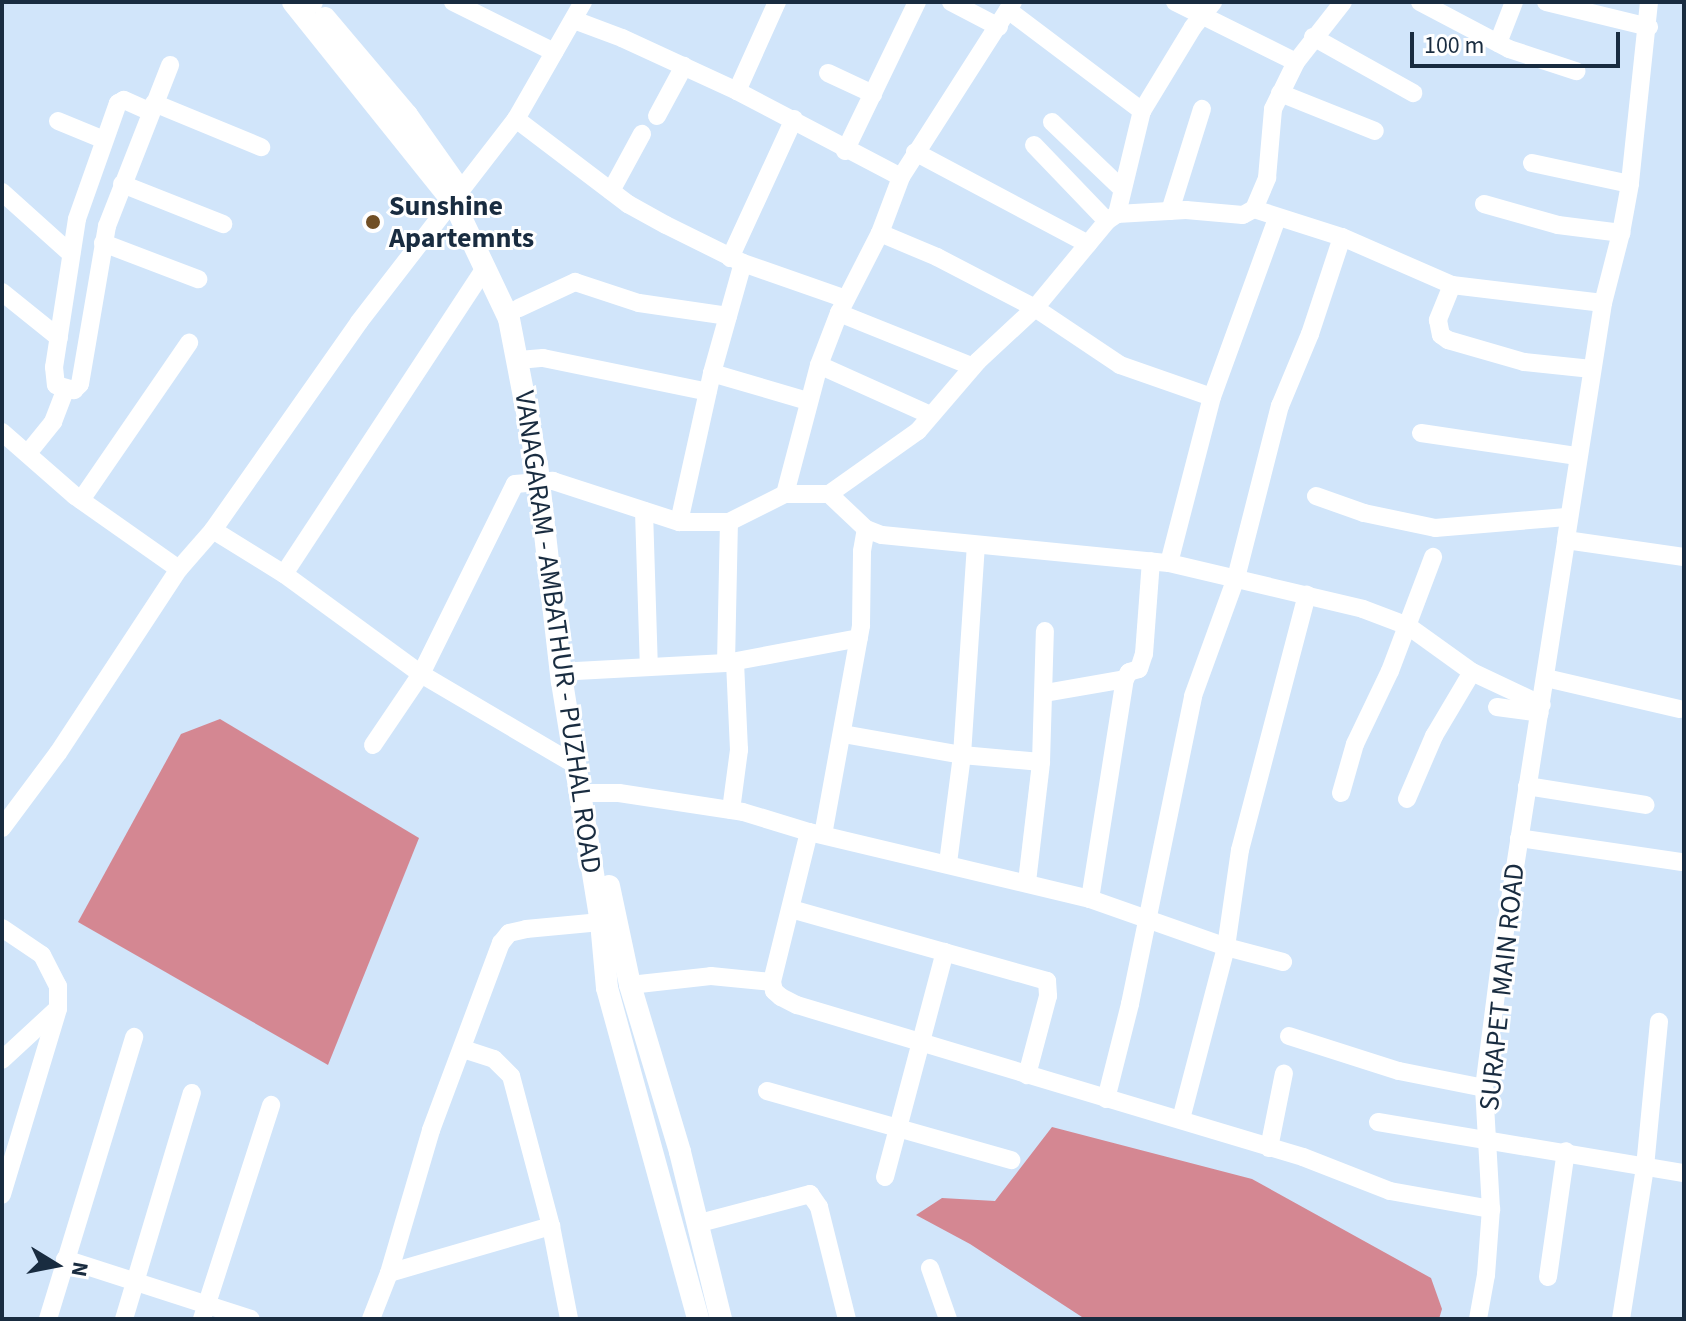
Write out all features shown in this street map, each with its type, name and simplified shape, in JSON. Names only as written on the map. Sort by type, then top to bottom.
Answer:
[{"type":"main road","name":"VANAGARAM - AMBATHUR - PUZHAL ROAD","points":[[308,2],[458,197],[526,359],[545,481],[574,764],[584,793],[607,988],[698,1319]]},
{"type":"main road","points":[[458,197],[519,308],[526,359]]},
{"type":"main road","points":[[545,481],[576,671],[584,793],[630,985],[680,1152],[721,1319]]},
{"type":"street","points":[[453,2],[554,52]]},
{"type":"street","points":[[2,828],[58,753],[179,569],[213,530],[359,322],[516,119],[583,2]]},
{"type":"street","points":[[737,91],[777,2]]},
{"type":"street","points":[[845,151],[917,2]]},
{"type":"street","points":[[951,2],[1007,13],[1142,111]]},
{"type":"street","points":[[1175,2],[1209,9],[1296,62]]},
{"type":"street","points":[[1034,145],[1112,217],[1170,211],[1243,215],[1254,209],[1267,178],[1273,109],[1280,93],[1313,37],[1343,2]]},
{"type":"street","points":[[1498,43],[1514,2]]},
{"type":"street","points":[[1546,2],[1649,27]]},
{"type":"street","name":"SURAPET MAIN ROAD","points":[[1478,1319],[1491,1209],[1484,1088],[1567,517],[1603,303],[1630,184],[1649,27],[1649,2]]},
{"type":"street","points":[[1432,5],[1498,43],[1576,71]]},
{"type":"street","points":[[373,745],[421,674],[515,484],[545,481],[679,522],[729,522],[785,494],[829,494],[918,431],[973,367],[1035,308],[1112,217],[1142,111],[1193,27],[1209,9]]},
{"type":"street","points":[[785,494],[819,365],[843,306],[880,233],[901,177],[1007,13]]},
{"type":"street","points":[[574,20],[737,91],[794,119],[845,151],[901,177]]},
{"type":"street","points":[[1313,37],[1413,93]]},
{"type":"street","points":[[170,65],[152,108],[122,184],[103,243],[80,384],[74,390],[54,383],[77,219],[118,103],[124,100],[152,108],[261,147]]},
{"type":"street","points":[[657,116],[684,66]]},
{"type":"street","points":[[828,73],[873,94]]},
{"type":"street","points":[[1280,93],[1375,131]]},
{"type":"street","points":[[1170,211],[1202,109]]},
{"type":"street","points":[[516,119],[611,191],[736,261],[843,306],[973,367]]},
{"type":"street","points":[[679,522],[728,316],[736,261],[794,119]]},
{"type":"street","points":[[58,121],[104,140]]},
{"type":"street","points":[[1052,122],[1122,189]]},
{"type":"street","points":[[611,191],[642,134]]},
{"type":"street","points":[[915,152],[1088,244]]},
{"type":"street","points":[[1532,163],[1630,184]]},
{"type":"street","points":[[122,184],[223,224]]},
{"type":"street","points":[[2,192],[71,254]]},
{"type":"street","points":[[1484,204],[1558,225],[1621,233]]},
{"type":"street","points":[[1254,209],[1342,237],[1452,285],[1603,303]]},
{"type":"street","points":[[1045,693],[1125,679],[1143,663],[1160,562],[1212,397],[1277,218]]},
{"type":"street","points":[[880,233],[937,257],[1035,308],[1120,365],[1212,397]]},
{"type":"street","points":[[1106,1099],[1130,1004],[1193,696],[1236,578],[1280,406],[1310,334],[1342,237]]},
{"type":"street","points":[[103,243],[198,279]]},
{"type":"street","points":[[284,574],[486,267]]},
{"type":"street","points":[[519,308],[575,282],[639,303],[728,316]]},
{"type":"street","points":[[1452,285],[1438,324],[1448,340],[1494,356],[1592,369]]},
{"type":"street","points":[[2,292],[59,338]]},
{"type":"street","points":[[81,500],[189,343]]},
{"type":"street","points":[[526,359],[708,392]]},
{"type":"street","points":[[819,365],[930,415]]},
{"type":"street","points":[[712,373],[808,401]]},
{"type":"street","points":[[28,453],[53,422],[66,388]]},
{"type":"street","points":[[2,432],[81,500],[179,569]]},
{"type":"street","points":[[1421,433],[1577,456]]},
{"type":"street","points":[[829,494],[866,529],[882,535],[1160,562],[1363,609],[1408,626],[1472,672],[1541,709]]},
{"type":"street","points":[[1316,496],[1364,513],[1435,528],[1567,517]]},
{"type":"street","points":[[644,511],[649,666]]},
{"type":"street","points":[[729,522],[730,662],[739,750],[731,810]]},
{"type":"street","points":[[866,529],[859,638],[843,734],[791,909],[772,982],[774,991],[797,1005],[1181,1119],[1390,1191],[1491,1209]]},
{"type":"street","points":[[213,530],[284,574],[421,674],[574,764]]},
{"type":"street","points":[[1566,540],[1684,557]]},
{"type":"street","points":[[948,863],[962,755],[976,546]]},
{"type":"street","points":[[1341,793],[1355,744],[1408,626],[1433,557]]},
{"type":"street","points":[[1181,1119],[1226,947],[1240,850],[1307,595]]},
{"type":"street","points":[[1027,882],[1041,762],[1045,631]]},
{"type":"street","points":[[576,671],[730,662],[859,638]]},
{"type":"street","points":[[1407,799],[1434,736],[1472,672]]},
{"type":"street","points":[[1546,678],[1679,709]]},
{"type":"street","points":[[1090,899],[1125,679]]},
{"type":"street","points":[[1497,707],[1541,709]]},
{"type":"street","points":[[843,734],[962,755],[1041,762]]},
{"type":"street","points":[[1527,786],[1645,805]]},
{"type":"street","points":[[584,793],[667,799],[731,810],[1090,899],[1226,947],[1283,962]]},
{"type":"street","points":[[1519,838],[1682,862]]},
{"type":"street","points":[[791,909],[1049,983],[1027,1075]]},
{"type":"street","points":[[371,1319],[389,1273],[431,1130],[464,1049],[494,959],[509,933],[601,922]]},
{"type":"street","points":[[2,928],[42,955],[58,986],[58,1009],[2,1195]]},
{"type":"street","points":[[885,1177],[945,952]]},
{"type":"street","points":[[630,985],[711,976],[772,982]]},
{"type":"street","points":[[2,1060],[58,1009]]},
{"type":"street","points":[[1621,1319],[1645,1167],[1659,1022]]},
{"type":"street","points":[[1289,1036],[1399,1071],[1484,1088]]},
{"type":"street","points":[[48,1319],[134,1037]]},
{"type":"street","points":[[464,1049],[494,1059],[511,1076],[551,1226],[565,1318]]},
{"type":"street","points":[[1269,1148],[1284,1073]]},
{"type":"street","points":[[767,1091],[1011,1160]]},
{"type":"street","points":[[124,1319],[192,1093]]},
{"type":"street","points":[[204,1312],[271,1105]]},
{"type":"street","points":[[1378,1122],[1684,1173]]},
{"type":"street","points":[[1548,1277],[1566,1151]]},
{"type":"street","points":[[696,1224],[810,1194],[819,1207],[847,1319]]},
{"type":"street","points":[[389,1273],[551,1226]]},
{"type":"street","points":[[65,1259],[136,1280],[204,1312],[251,1319]]},
{"type":"street","points":[[930,1268],[948,1319]]},
{"type":"shaded area","points":[[220,719],[419,838],[328,1065],[78,922],[181,734]]},
{"type":"shaded area","points":[[1052,1127],[1252,1179],[1431,1278],[1442,1309],[1439,1319],[1085,1319],[970,1244],[916,1215],[942,1198],[995,1201]]},
{"type":"place","name":"Sunshine Apartemnts","points":[[373,222]]}]
